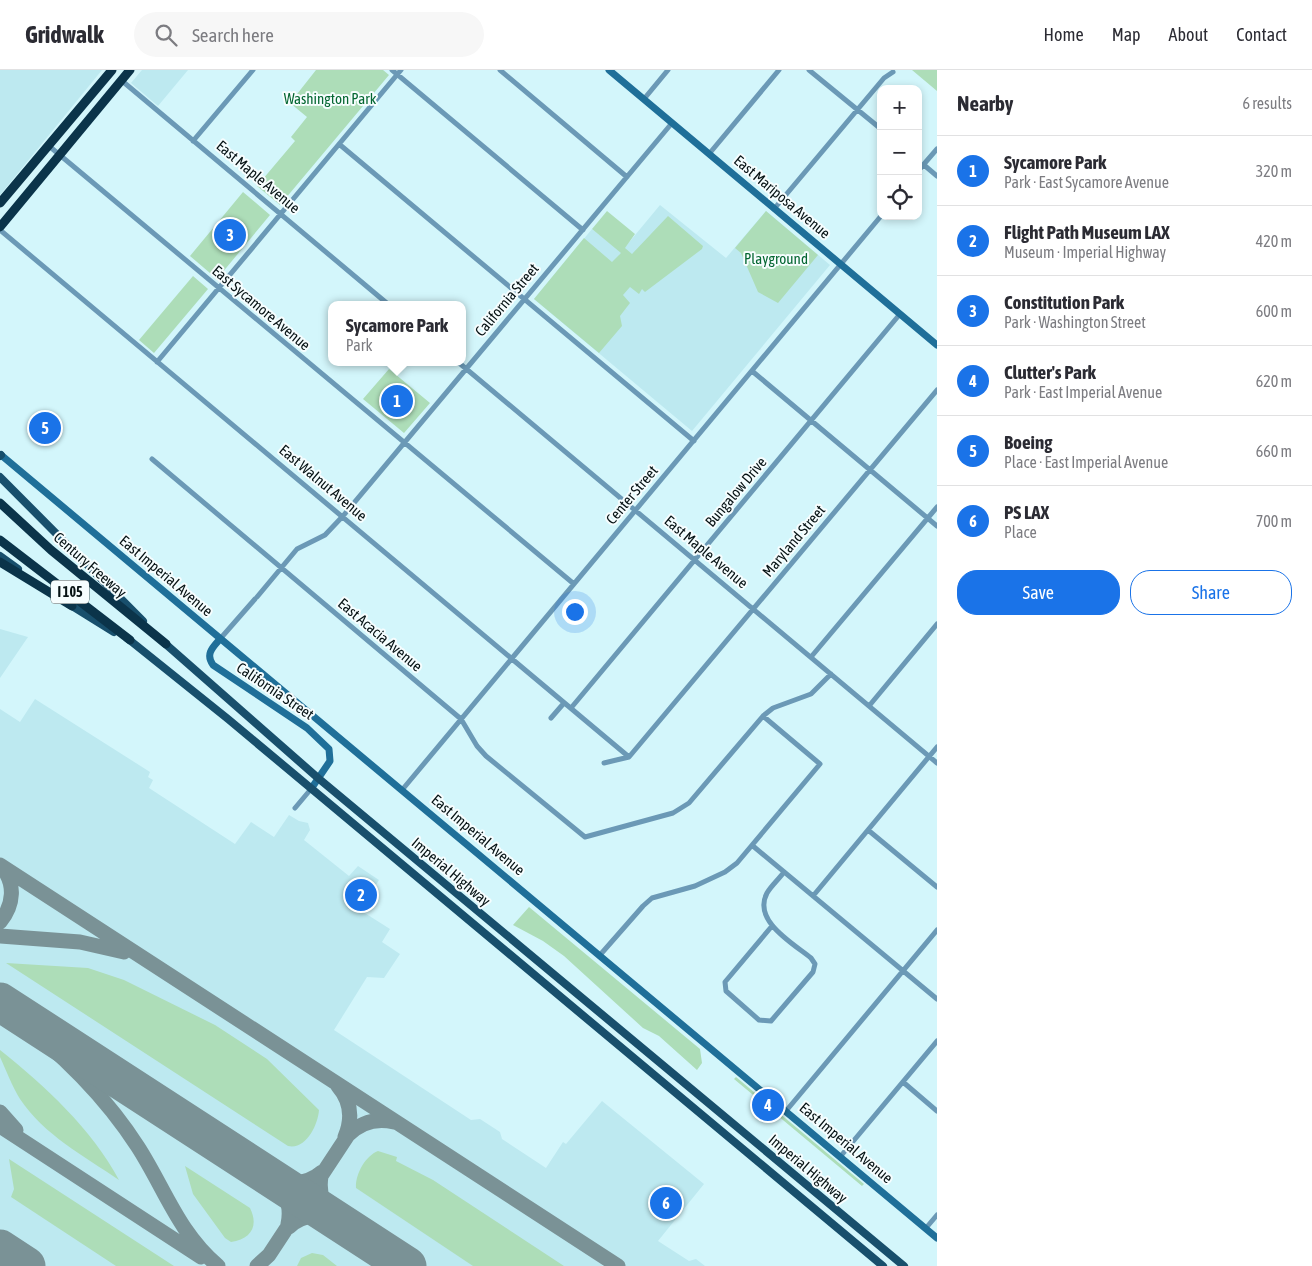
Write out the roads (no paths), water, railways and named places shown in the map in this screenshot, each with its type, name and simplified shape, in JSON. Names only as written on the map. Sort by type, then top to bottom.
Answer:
[{"type":"highway","points":[[0,203],[111,70]]},
{"type":"highway","points":[[0,228],[130,70]]},
{"type":"highway","name":"Century Freeway","points":[[0,503],[51,550],[166,644]]},
{"type":"highway","name":"I 105","points":[[0,540],[130,640]]},
{"type":"highway","points":[[0,562],[72,606]]},
{"type":"main road","name":"Imperial Highway","points":[[0,477],[166,644],[318,778],[570,990],[904,1266]]},
{"type":"main road","name":"Imperial Highway","points":[[0,556],[72,606],[130,640],[883,1266]]},
{"type":"main road","points":[[562,999],[570,990]]},
{"type":"street","name":"East Maple Avenue","points":[[111,70],[384,301]]},
{"type":"street","points":[[193,141],[253,70]]},
{"type":"street","points":[[392,70],[399,72],[583,230]]},
{"type":"street","points":[[500,70],[627,177]]},
{"type":"street","name":"East Mariposa Avenue","points":[[609,70],[937,345]]},
{"type":"street","points":[[644,100],[668,70]]},
{"type":"street","points":[[709,154],[779,70]]},
{"type":"street","points":[[809,70],[877,126]]},
{"type":"street","points":[[157,362],[399,72]]},
{"type":"street","points":[[774,209],[884,78],[893,72]]},
{"type":"street","name":"California Street","points":[[295,808],[330,761],[329,749],[307,728],[213,665],[209,657],[210,652],[280,567],[298,549],[325,535],[343,516],[672,123]]},
{"type":"street","points":[[339,144],[694,441]]},
{"type":"street","name":"East Sycamore Avenue","points":[[49,146],[574,584]]},
{"type":"street","points":[[937,149],[924,165],[937,176]]},
{"type":"street","name":"Center Street","points":[[402,790],[878,220]]},
{"type":"street","name":"East Walnut Avenue","points":[[0,228],[157,362],[629,757]]},
{"type":"street","name":"Bungalow Drive","points":[[571,708],[900,314]]},
{"type":"street","name":"East Maple Avenue","points":[[462,366],[937,763]]},
{"type":"street","points":[[752,371],[937,526]]},
{"type":"street","name":"Maryland Street","points":[[629,757],[937,390]]},
{"type":"street","name":"East Imperial Avenue","points":[[0,455],[937,1238]]},
{"type":"street","name":"East Acacia Avenue","points":[[152,459],[461,719],[477,746],[486,756],[585,837],[673,813],[689,803],[762,716]]},
{"type":"street","points":[[811,657],[937,508]]},
{"type":"street","points":[[869,706],[937,624]]},
{"type":"street","points":[[600,955],[652,898],[695,886],[725,872],[753,846],[820,764],[762,716],[773,708],[811,694],[831,674]]},
{"type":"street","points":[[551,718],[564,703]]},
{"type":"street","points":[[813,896],[937,747]]},
{"type":"street","points":[[604,763],[629,757]]},
{"type":"street","points":[[868,830],[937,888]]},
{"type":"street","points":[[753,846],[937,1000]]},
{"type":"street","points":[[772,926],[725,982],[724,987],[726,991],[759,1020],[765,1022],[771,1021],[813,972],[815,964],[811,958],[772,926],[765,914],[767,894],[784,872]]},
{"type":"street","points":[[786,1112],[937,930]]},
{"type":"street","points":[[840,1156],[937,1041]]},
{"type":"street","points":[[903,1082],[937,1111]]},
{"type":"street","points":[[926,1228],[937,1215]]},
{"type":"place","name":"Constitution Park","points":[[230,235]]},
{"type":"place","name":"Sycamore Park","points":[[397,401]]},
{"type":"place","name":"Boeing","points":[[45,428]]},
{"type":"place","name":"Flight Path Museum LAX","points":[[361,895]]},
{"type":"place","name":"Clutter's Park","points":[[768,1105]]},
{"type":"place","name":"PS LAX","points":[[666,1203]]},
{"type":"park label","name":"Washington Park","points":[[330,99]]},
{"type":"park label","name":"Playground","points":[[776,259]]}]
